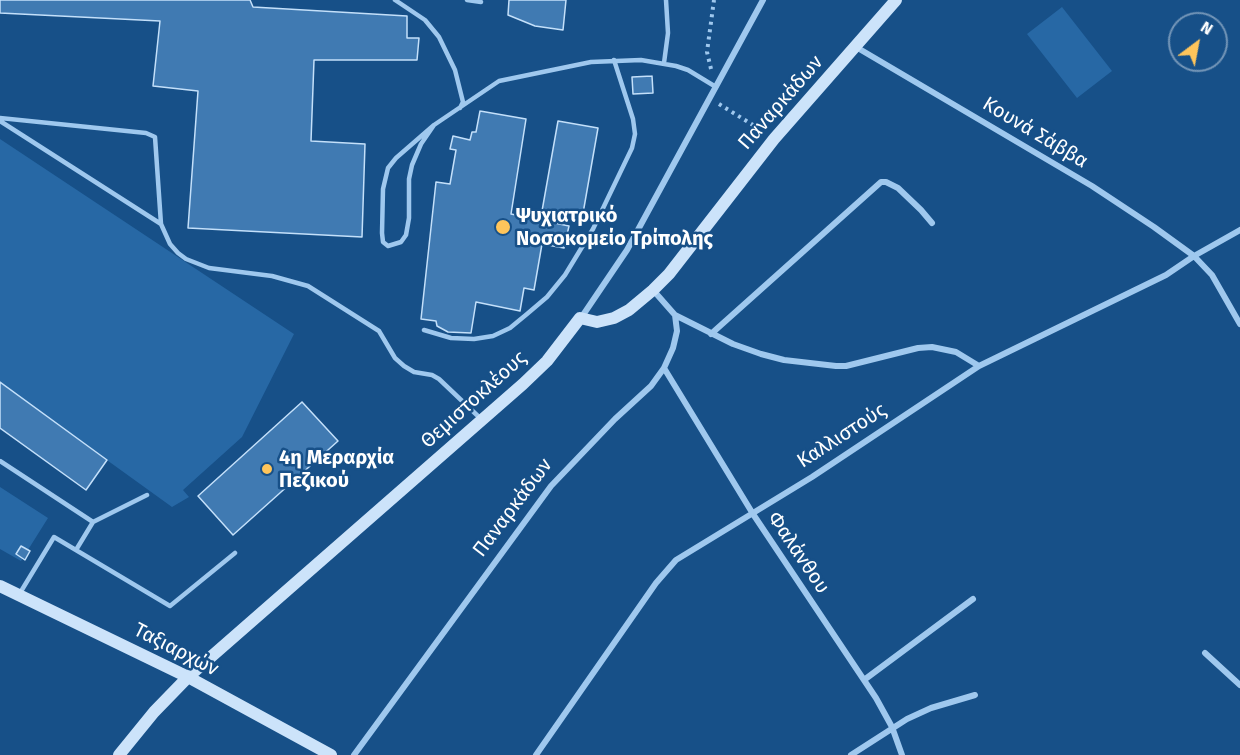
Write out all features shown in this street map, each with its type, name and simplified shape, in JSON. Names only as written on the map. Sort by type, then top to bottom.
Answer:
[{"type":"street","name":"Θεμιστοκλέους","points":[[119,755],[153,712],[188,677],[547,361],[627,250],[763,0]]},
{"type":"street","name":"Παναρκάδων","points":[[580,318],[597,322],[614,318],[629,310],[669,274],[774,139],[896,0]]},
{"type":"street","name":"Κουνά Σάββα","points":[[855,46],[1092,186],[1154,227],[1194,256],[1212,275],[1240,324]]},
{"type":"street","points":[[711,334],[881,182],[898,188],[932,223]]},
{"type":"street","name":"Καλλιστούς","points":[[536,755],[666,571],[687,552],[753,514],[979,366],[1166,275],[1240,230]]},
{"type":"street","points":[[653,290],[675,315],[733,345],[761,354],[836,366],[855,364],[926,347],[956,352],[979,366]]},
{"type":"street","name":"Παναρκάδων","points":[[354,755],[551,486],[615,419],[651,386],[664,368],[673,348],[677,331],[675,315]]},
{"type":"street","name":"Φαλάνθου","points":[[664,368],[753,514],[864,680],[892,727],[902,755]]},
{"type":"street","name":"Ταξιαρχών","points":[[0,586],[188,677],[331,755]]},
{"type":"street","points":[[864,680],[973,599]]},
{"type":"street","points":[[1205,653],[1240,686]]},
{"type":"street","points":[[851,755],[892,727],[931,708],[975,695]]},
{"type":"lane","points":[[395,0],[425,20],[439,37],[455,70],[462,102],[460,108]]},
{"type":"lane","points":[[467,0],[482,2]]},
{"type":"lane","points":[[664,63],[668,33],[666,0]]},
{"type":"lane","points":[[424,330],[451,338],[474,339],[493,336],[510,328],[527,314],[547,297],[565,275],[593,229],[632,148],[633,120],[614,60]]},
{"type":"lane","points":[[434,125],[421,144],[412,165],[409,178],[410,218],[406,235],[401,242],[388,246],[383,242],[382,235],[383,189],[386,172],[396,158],[434,125],[499,81],[591,62],[641,60],[664,63],[688,70],[716,87]]},
{"type":"lane","points":[[0,120],[161,224]]},
{"type":"lane","points":[[0,120],[146,133],[155,136],[161,224],[170,244],[186,259],[209,268],[272,276],[308,286],[379,331],[395,358],[404,366],[414,372],[432,375],[439,379],[482,420]]},
{"type":"lane","points":[[0,462],[93,522]]},
{"type":"lane","points":[[76,550],[93,522],[147,495]]},
{"type":"lane","points":[[18,595],[54,537],[170,606],[235,553]]},
{"type":"path","points":[[714,0],[707,52],[716,87]]},
{"type":"path","points":[[710,98],[774,139]]},
{"type":"shaded area","points":[[1062,7],[1112,71],[1077,98],[1027,34]]},
{"type":"shaded area","points":[[0,139],[294,334],[242,437],[183,490],[189,497],[172,507],[0,383]]},
{"type":"shaded area","points":[[0,487],[48,518],[21,561],[0,549]]},
{"type":"building","points":[[0,0],[250,0],[253,7],[407,16],[407,38],[419,38],[417,60],[314,60],[311,141],[365,144],[362,237],[188,228],[198,91],[153,86],[160,21],[0,13]]},
{"type":"building","points":[[509,0],[566,0],[563,30],[535,26],[508,15]]},
{"type":"building","points":[[652,76],[653,93],[633,94],[632,77]]},
{"type":"building","points":[[480,111],[526,119],[511,214],[569,226],[564,248],[542,244],[534,290],[524,288],[520,311],[476,302],[471,333],[448,332],[437,326],[436,321],[421,319],[436,182],[450,184],[456,150],[450,149],[453,136],[470,140],[472,132],[476,132]]},
{"type":"building","points":[[558,121],[598,128],[582,219],[542,211]]},
{"type":"building","points":[[0,382],[107,460],[86,490],[0,428]]},
{"type":"building","name":"4η Μεραρχία Πεζικού","points":[[302,402],[338,441],[233,535],[198,496]]},
{"type":"building","points":[[21,546],[30,551],[25,560],[16,554]]},
{"type":"place","name":"Ψυχιατρικό Νοσοκομείο Τρίπολης","points":[[503,227]]},
{"type":"place","name":"4η Μεραρχία Πεζικού","points":[[267,469]]}]
